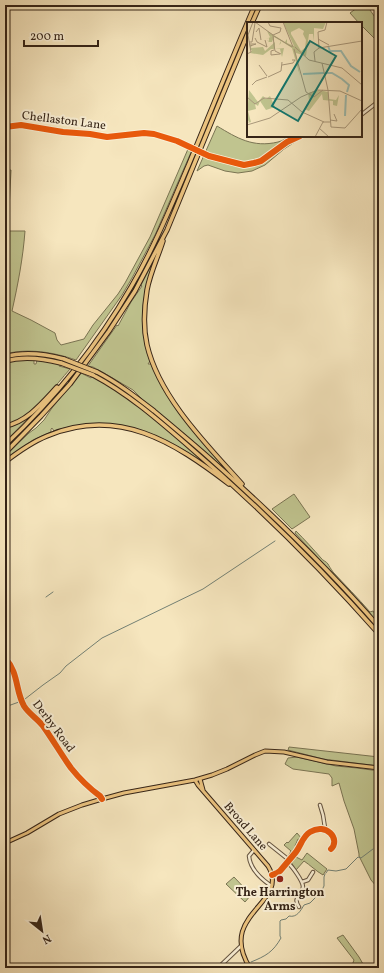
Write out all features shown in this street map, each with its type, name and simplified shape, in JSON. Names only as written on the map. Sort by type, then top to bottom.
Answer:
[{"type":"highway","points":[[248,22],[255,5]]},
{"type":"highway","points":[[252,22],[260,5]]},
{"type":"highway","points":[[5,446],[37,413],[74,371],[119,307],[130,288],[152,248],[173,201],[247,24]]},
{"type":"highway","points":[[247,35],[152,270],[146,299],[144,326],[146,343],[151,359],[165,388],[185,418],[208,447],[253,497]]},
{"type":"highway","points":[[5,453],[38,420],[70,384],[95,350],[130,299],[167,230]]},
{"type":"highway","points":[[5,357],[20,354],[33,354],[64,359],[97,372],[133,395],[191,441],[253,497],[301,544],[379,627]]},
{"type":"highway","points":[[5,361],[17,358],[31,358],[61,363],[93,375],[116,388],[154,417],[244,496],[310,559],[379,634]]},
{"type":"highway","points":[[5,426],[18,422],[30,414],[63,380],[74,371]]},
{"type":"highway","points":[[5,462],[46,436],[67,429],[97,425],[117,426],[144,433],[176,448],[209,468],[244,496]]},
{"type":"main road","points":[[5,842],[27,833],[65,812],[102,799],[147,788],[200,779],[221,772],[265,751],[284,752],[327,762],[379,768]]},
{"type":"main road","name":"Broad Lane","points":[[200,779],[204,791]]},
{"type":"main road","name":"Broad Lane","points":[[195,780],[268,866],[272,874]]},
{"type":"main road","points":[[250,968],[243,955],[241,946],[242,932],[252,914],[271,891],[273,883],[272,874]]},
{"type":"street","points":[[362,113],[379,101]]},
{"type":"street","name":"Chellaston Lane","points":[[5,127],[21,125],[107,137],[131,134],[149,134],[169,139],[209,156],[244,165],[252,164],[264,159],[287,142],[298,137]]},
{"type":"street","name":"Derby Road","points":[[5,658],[13,668],[24,706],[42,725],[72,768],[102,799]]},
{"type":"street","points":[[320,805],[325,828],[334,840],[335,847],[331,849]]},
{"type":"street","points":[[272,874],[278,873],[310,832],[319,828],[325,828]]},
{"type":"street","points":[[269,844],[288,861],[302,882],[302,888],[296,900],[299,907]]},
{"type":"street","points":[[254,850],[250,855],[251,863],[258,875],[270,885]]},
{"type":"street","points":[[302,882],[308,880],[313,872]]},
{"type":"street","points":[[218,968],[235,950],[241,946]]},
{"type":"green space","points":[[361,5],[369,5],[370,10],[379,23],[379,43],[362,26],[362,22],[358,22],[350,13]]},
{"type":"green space","points":[[217,126],[238,138],[253,143],[269,144],[282,141],[290,137],[302,137],[284,149],[265,165],[252,171],[238,173],[225,171],[208,165],[197,171]]},
{"type":"green space","points":[[188,149],[192,150],[155,235],[122,295],[76,360],[58,355],[32,351],[5,354],[5,170],[11,170],[8,231],[25,231],[20,271],[12,311],[55,333],[57,340],[61,345],[84,339],[93,325],[118,294],[150,237]]},
{"type":"green space","points":[[156,256],[146,288],[143,310],[144,336],[150,361],[148,364],[151,364],[166,392],[184,420],[226,469],[144,401],[133,390],[93,367],[88,366],[117,325],[118,326],[131,302],[142,286],[141,285]]},
{"type":"green space","points":[[33,359],[34,364],[36,364],[37,360],[60,364],[59,366],[70,369],[29,413],[14,422],[5,424],[5,363]]},
{"type":"green space","points":[[81,373],[91,378],[92,376],[124,396],[169,430],[211,468],[175,445],[156,436],[137,429],[117,425],[97,424],[76,426],[54,431],[52,428],[51,432],[33,440],[5,459],[5,456],[44,420]]},
{"type":"green space","points":[[34,412],[5,442],[5,428],[16,425]]},
{"type":"green space","points":[[294,494],[310,517],[292,529],[272,509]]},
{"type":"green space","points":[[296,531],[327,563],[333,572],[370,612],[373,611],[379,624],[295,533]]},
{"type":"green space","points":[[289,747],[379,757],[379,766],[323,759],[288,750]]},
{"type":"green space","points":[[297,757],[336,766],[379,771],[379,892],[359,856],[354,829],[339,783],[332,786],[332,778],[329,774],[293,769],[285,764],[288,758]]},
{"type":"green space","points":[[297,833],[302,839],[298,839],[295,846],[296,849],[289,858],[288,857],[291,851],[284,845],[287,842],[288,843]]},
{"type":"green space","points":[[307,853],[327,869],[323,875],[304,861],[296,870],[291,862],[294,856],[302,860]]},
{"type":"green space","points":[[234,877],[251,895],[245,902],[226,884]]},
{"type":"green space","points":[[343,935],[363,964],[360,968],[351,968],[354,960],[337,938]]},
{"type":"waterway","points":[[25,699],[60,673],[66,666],[102,638],[203,589],[275,541]]},
{"type":"waterway","points":[[46,597],[53,592]]},
{"type":"waterway","points":[[5,707],[19,702]]},
{"type":"waterway","points":[[326,873],[328,870],[336,871],[346,869],[358,857],[361,858],[373,849]]},
{"type":"waterway","points":[[251,962],[265,955],[275,947],[281,938],[280,921],[289,916],[296,915],[304,905],[310,903],[321,892],[324,886],[325,874]]},
{"type":"cycle path","points":[[5,127],[21,125],[107,137],[144,133],[154,134],[177,141],[209,156],[244,165],[261,161],[287,142],[298,137]]},
{"type":"cycle path","points":[[5,658],[13,670],[21,700],[28,712],[43,726],[74,772],[102,799]]},
{"type":"cycle path","points":[[272,875],[280,871],[296,852],[306,836],[316,829],[326,830],[330,833],[334,841],[334,845],[331,849]]},
{"type":"place","name":"The Harrington Arms","points":[[280,879]]}]
